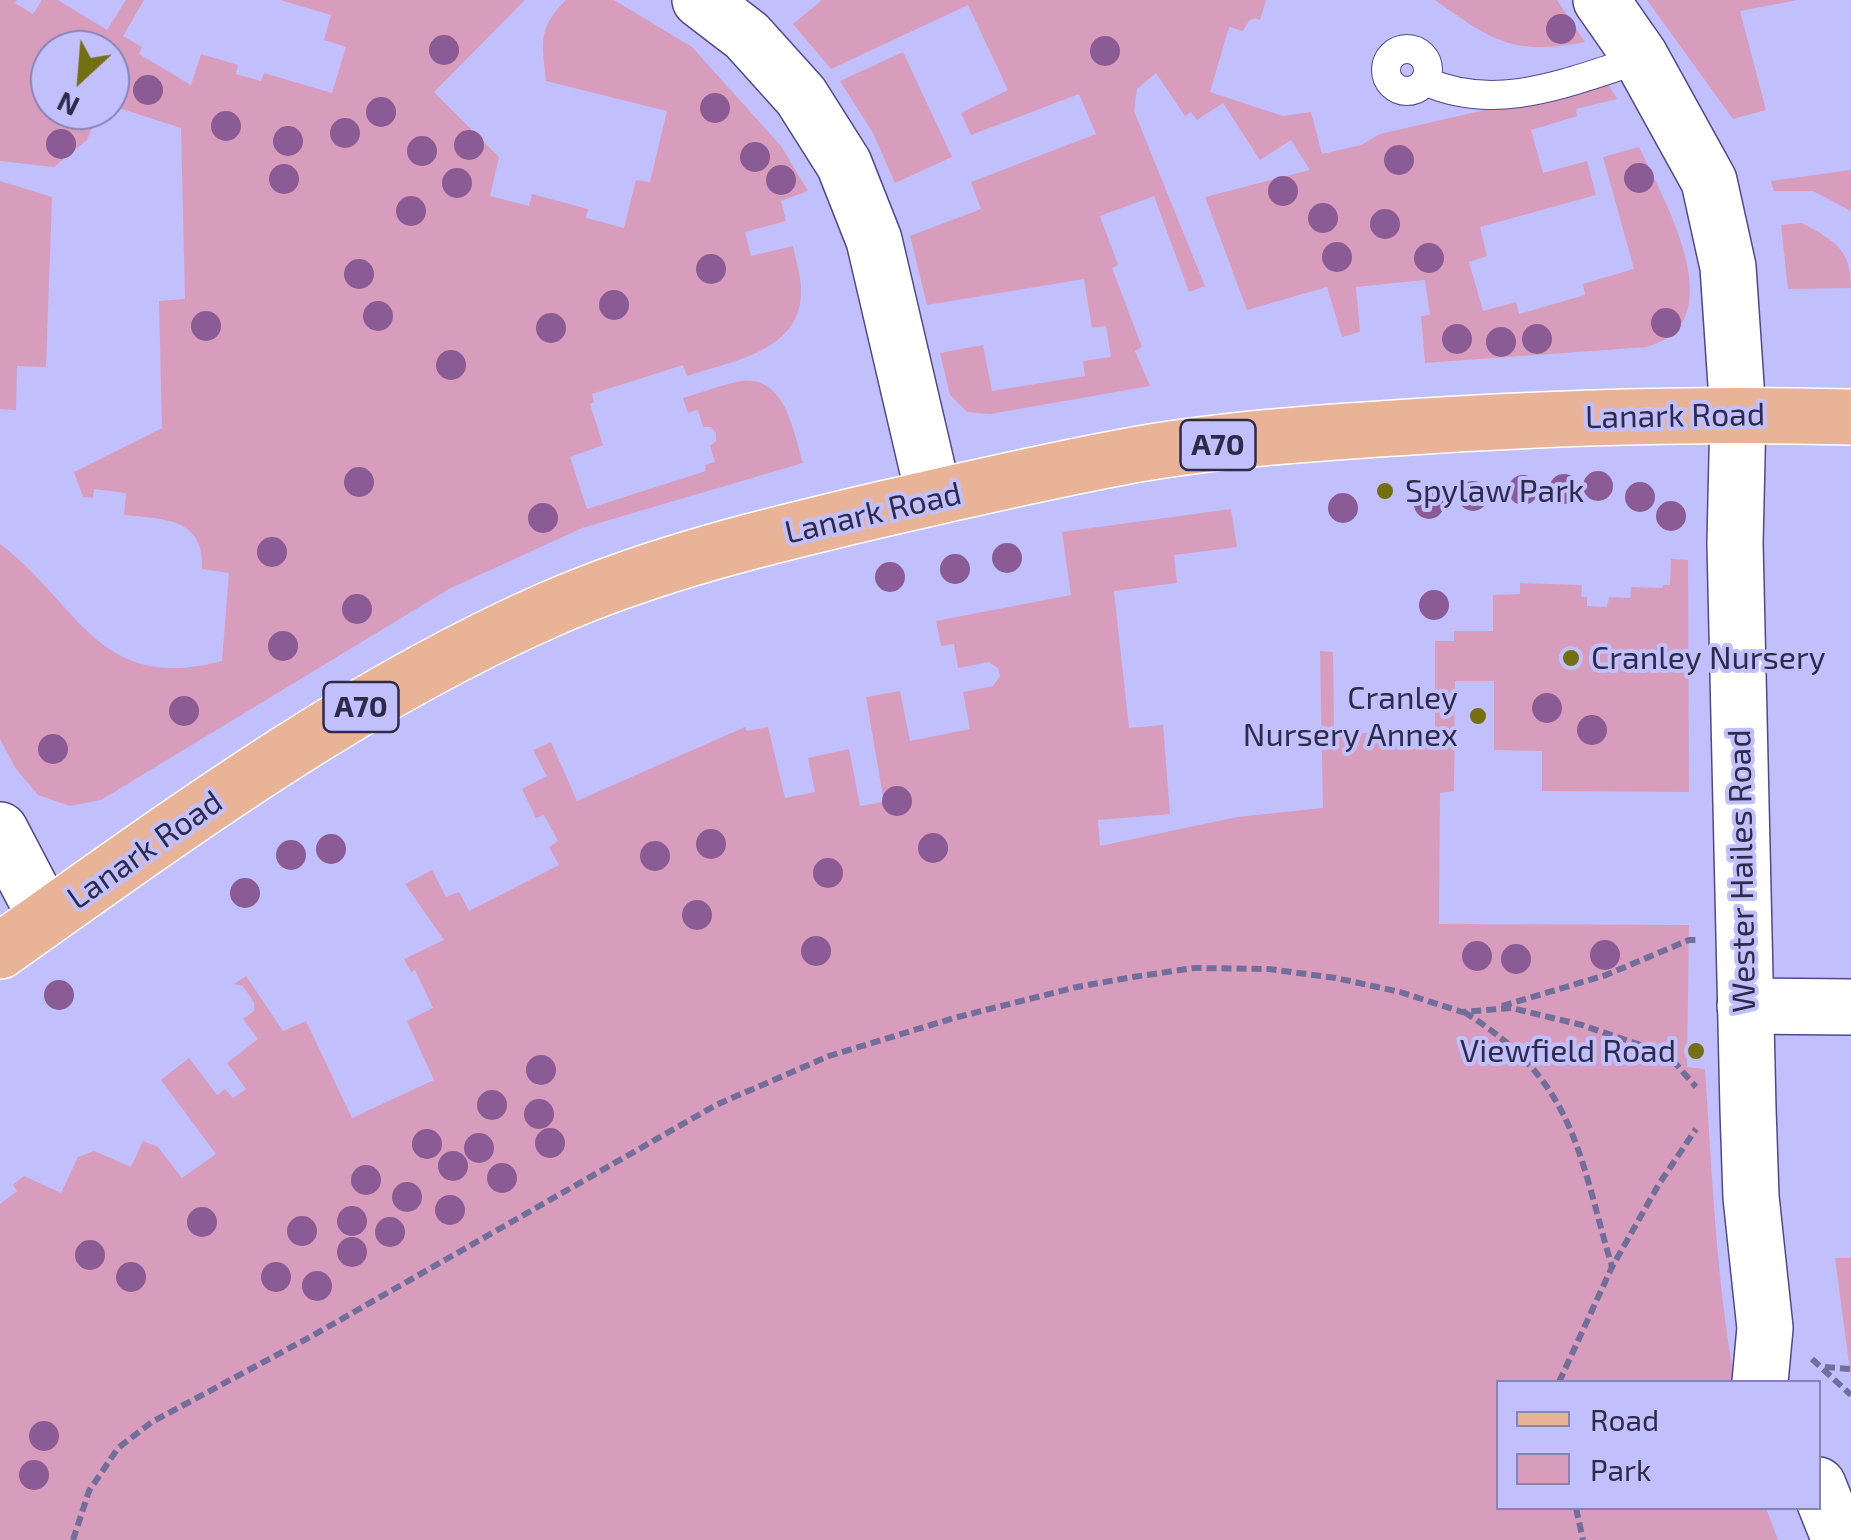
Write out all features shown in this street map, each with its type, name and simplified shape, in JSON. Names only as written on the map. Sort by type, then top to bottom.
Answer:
[{"type":"main road","points":[[700,0],[747,36],[801,96],[844,164],[874,240],[934,497]]},
{"type":"main road","name":"Wester Hailes Road","points":[[1601,0],[1641,59],[1708,181],[1730,284],[1738,414],[1736,543],[1745,1006],[1728,1110],[1752,1196],[1765,1328],[1760,1380]]},
{"type":"main road","name":"Lanark Road","points":[[0,950],[197,812],[352,712],[449,658],[550,610],[708,553],[934,497],[1142,454],[1344,431],[1570,417],[1851,417]]},
{"type":"main road","points":[[0,830],[46,918]]},
{"type":"main road","points":[[1745,1006],[1851,1007]]},
{"type":"main road","name":"Wester Hailes Road","points":[[1765,1328],[1805,1375]]},
{"type":"main road","points":[[1821,1492],[1840,1540]]},
{"type":"main road","points":[[1793,1510],[1806,1540]]},
{"type":"lane","points":[[1425,81],[1478,97],[1505,96],[1641,59]]},
{"type":"path","points":[[1498,1007],[1606,974],[1688,940],[1744,938]]},
{"type":"path","points":[[72,1540],[89,1491],[118,1448],[152,1422],[312,1336],[716,1104],[829,1056],[954,1018],[1077,987],[1194,968],[1268,970],[1336,978],[1400,992],[1462,1012],[1520,1052],[1551,1090],[1572,1133],[1612,1267]]},
{"type":"path","points":[[1462,1012],[1512,1008],[1582,1025],[1652,1049],[1728,1110],[1660,1184],[1612,1267],[1560,1380]]},
{"type":"path","points":[[1805,1375],[1851,1369]]},
{"type":"path","points":[[1576,1510],[1583,1540]]},
{"type":"green space","points":[[0,0],[17,0],[15,3],[33,14],[42,0],[58,0],[107,30],[30,30],[30,130],[91,130],[87,140],[54,167],[0,161]]},
{"type":"green space","points":[[126,0],[144,0],[126,30],[107,30]]},
{"type":"green space","points":[[280,0],[525,0],[434,92],[499,157],[490,196],[529,206],[532,194],[588,209],[586,218],[624,228],[636,180],[650,182],[667,111],[546,81],[543,56],[546,28],[566,0],[614,0],[692,47],[781,146],[808,191],[781,201],[786,221],[745,232],[751,256],[793,246],[801,294],[789,329],[776,341],[742,359],[687,376],[683,365],[592,394],[594,402],[590,404],[603,445],[570,457],[587,509],[706,471],[705,465],[715,462],[710,446],[716,441],[716,433],[711,427],[703,427],[698,410],[688,413],[683,398],[736,382],[753,381],[776,394],[790,420],[803,463],[582,528],[449,589],[101,800],[70,806],[38,795],[16,769],[0,739],[0,544],[94,637],[118,654],[146,665],[180,668],[222,661],[229,573],[202,569],[201,552],[189,530],[166,520],[124,515],[126,493],[94,489],[93,498],[83,497],[74,472],[162,428],[159,301],[185,299],[181,128],[130,112],[130,40],[142,47],[139,54],[191,85],[201,54],[238,65],[236,74],[261,81],[264,73],[332,93],[346,47],[324,40],[331,15]]},
{"type":"green space","points":[[822,0],[1266,0],[1260,20],[1249,21],[1243,31],[1229,27],[1210,92],[1283,116],[1311,112],[1322,154],[1361,145],[1380,134],[1607,82],[1617,99],[1576,109],[1577,116],[1531,130],[1543,173],[1587,161],[1596,195],[1480,227],[1487,256],[1469,262],[1483,311],[1516,302],[1519,314],[1585,295],[1583,284],[1634,269],[1603,157],[1639,147],[1679,236],[1690,285],[1688,307],[1673,334],[1647,347],[1425,363],[1421,316],[1430,315],[1425,280],[1356,287],[1360,332],[1342,337],[1327,287],[1247,310],[1205,197],[1310,170],[1291,140],[1260,160],[1223,103],[1197,120],[1191,112],[1185,116],[1156,73],[1137,89],[1134,111],[1205,286],[1189,292],[1154,196],[1100,216],[1118,265],[1112,268],[1142,347],[1135,351],[1150,386],[990,414],[967,412],[950,395],[940,353],[983,345],[992,391],[1085,376],[1083,361],[1111,357],[1106,326],[1092,328],[1084,279],[927,305],[910,236],[981,209],[971,182],[1096,134],[1079,94],[971,135],[961,113],[1008,90],[968,5],[831,69],[793,24]]},
{"type":"green space","points":[[1435,0],[1557,0],[1585,42],[1539,47],[1504,42]]},
{"type":"green space","points":[[1647,0],[1798,0],[1740,11],[1766,110],[1733,119]]},
{"type":"green space","points":[[903,52],[952,157],[895,183],[873,133],[840,81]]},
{"type":"green space","points":[[1851,170],[1851,211],[1813,191],[1774,191],[1771,181]]},
{"type":"green space","points":[[0,181],[52,197],[46,367],[17,366],[16,410],[0,409]]},
{"type":"green space","points":[[1802,223],[1839,248],[1848,264],[1851,288],[1788,289],[1781,225]]},
{"type":"green space","points":[[1231,509],[1237,547],[1174,555],[1177,583],[1114,591],[1129,728],[1163,725],[1170,814],[1098,820],[1100,846],[1237,817],[1323,808],[1320,651],[1333,652],[1334,733],[1377,733],[1378,743],[1435,743],[1435,641],[1454,641],[1454,631],[1493,631],[1493,595],[1520,594],[1520,583],[1582,585],[1581,597],[1587,597],[1587,606],[1607,607],[1609,597],[1630,598],[1631,587],[1670,585],[1671,559],[1688,560],[1689,792],[1542,791],[1542,751],[1494,750],[1494,681],[1455,681],[1454,791],[1440,793],[1439,924],[1689,925],[1687,1067],[1705,1069],[1719,1265],[1735,1380],[1496,1380],[1496,1510],[1767,1510],[1778,1540],[0,1540],[0,1204],[17,1191],[13,1185],[24,1176],[61,1193],[78,1157],[94,1151],[131,1167],[143,1141],[158,1147],[182,1178],[216,1154],[161,1080],[189,1058],[217,1095],[225,1089],[233,1098],[246,1089],[227,1063],[258,1039],[243,1019],[254,1011],[254,1002],[243,986],[234,984],[246,976],[283,1031],[306,1021],[352,1118],[434,1080],[407,1021],[433,1008],[415,970],[411,972],[404,959],[444,940],[405,884],[432,870],[446,897],[459,892],[469,911],[559,865],[549,847],[558,841],[544,815],[536,818],[522,789],[547,776],[533,750],[551,742],[577,801],[745,727],[747,731],[768,727],[785,798],[815,792],[808,758],[849,749],[860,806],[884,802],[866,697],[900,691],[910,741],[970,729],[963,692],[993,686],[1000,676],[998,668],[989,662],[958,668],[954,644],[941,646],[936,621],[1071,595],[1062,532]]},
{"type":"green space","points":[[1835,1258],[1851,1258],[1851,1378]]},
{"type":"place","name":"Spylaw Park","points":[[1385,491]]},
{"type":"place","name":"Cranley Nursery","points":[[1571,658]]},
{"type":"place","name":"Cranley Nursery Annex","points":[[1478,716]]},
{"type":"place","name":"Viewfield Road","points":[[1696,1051]]}]
